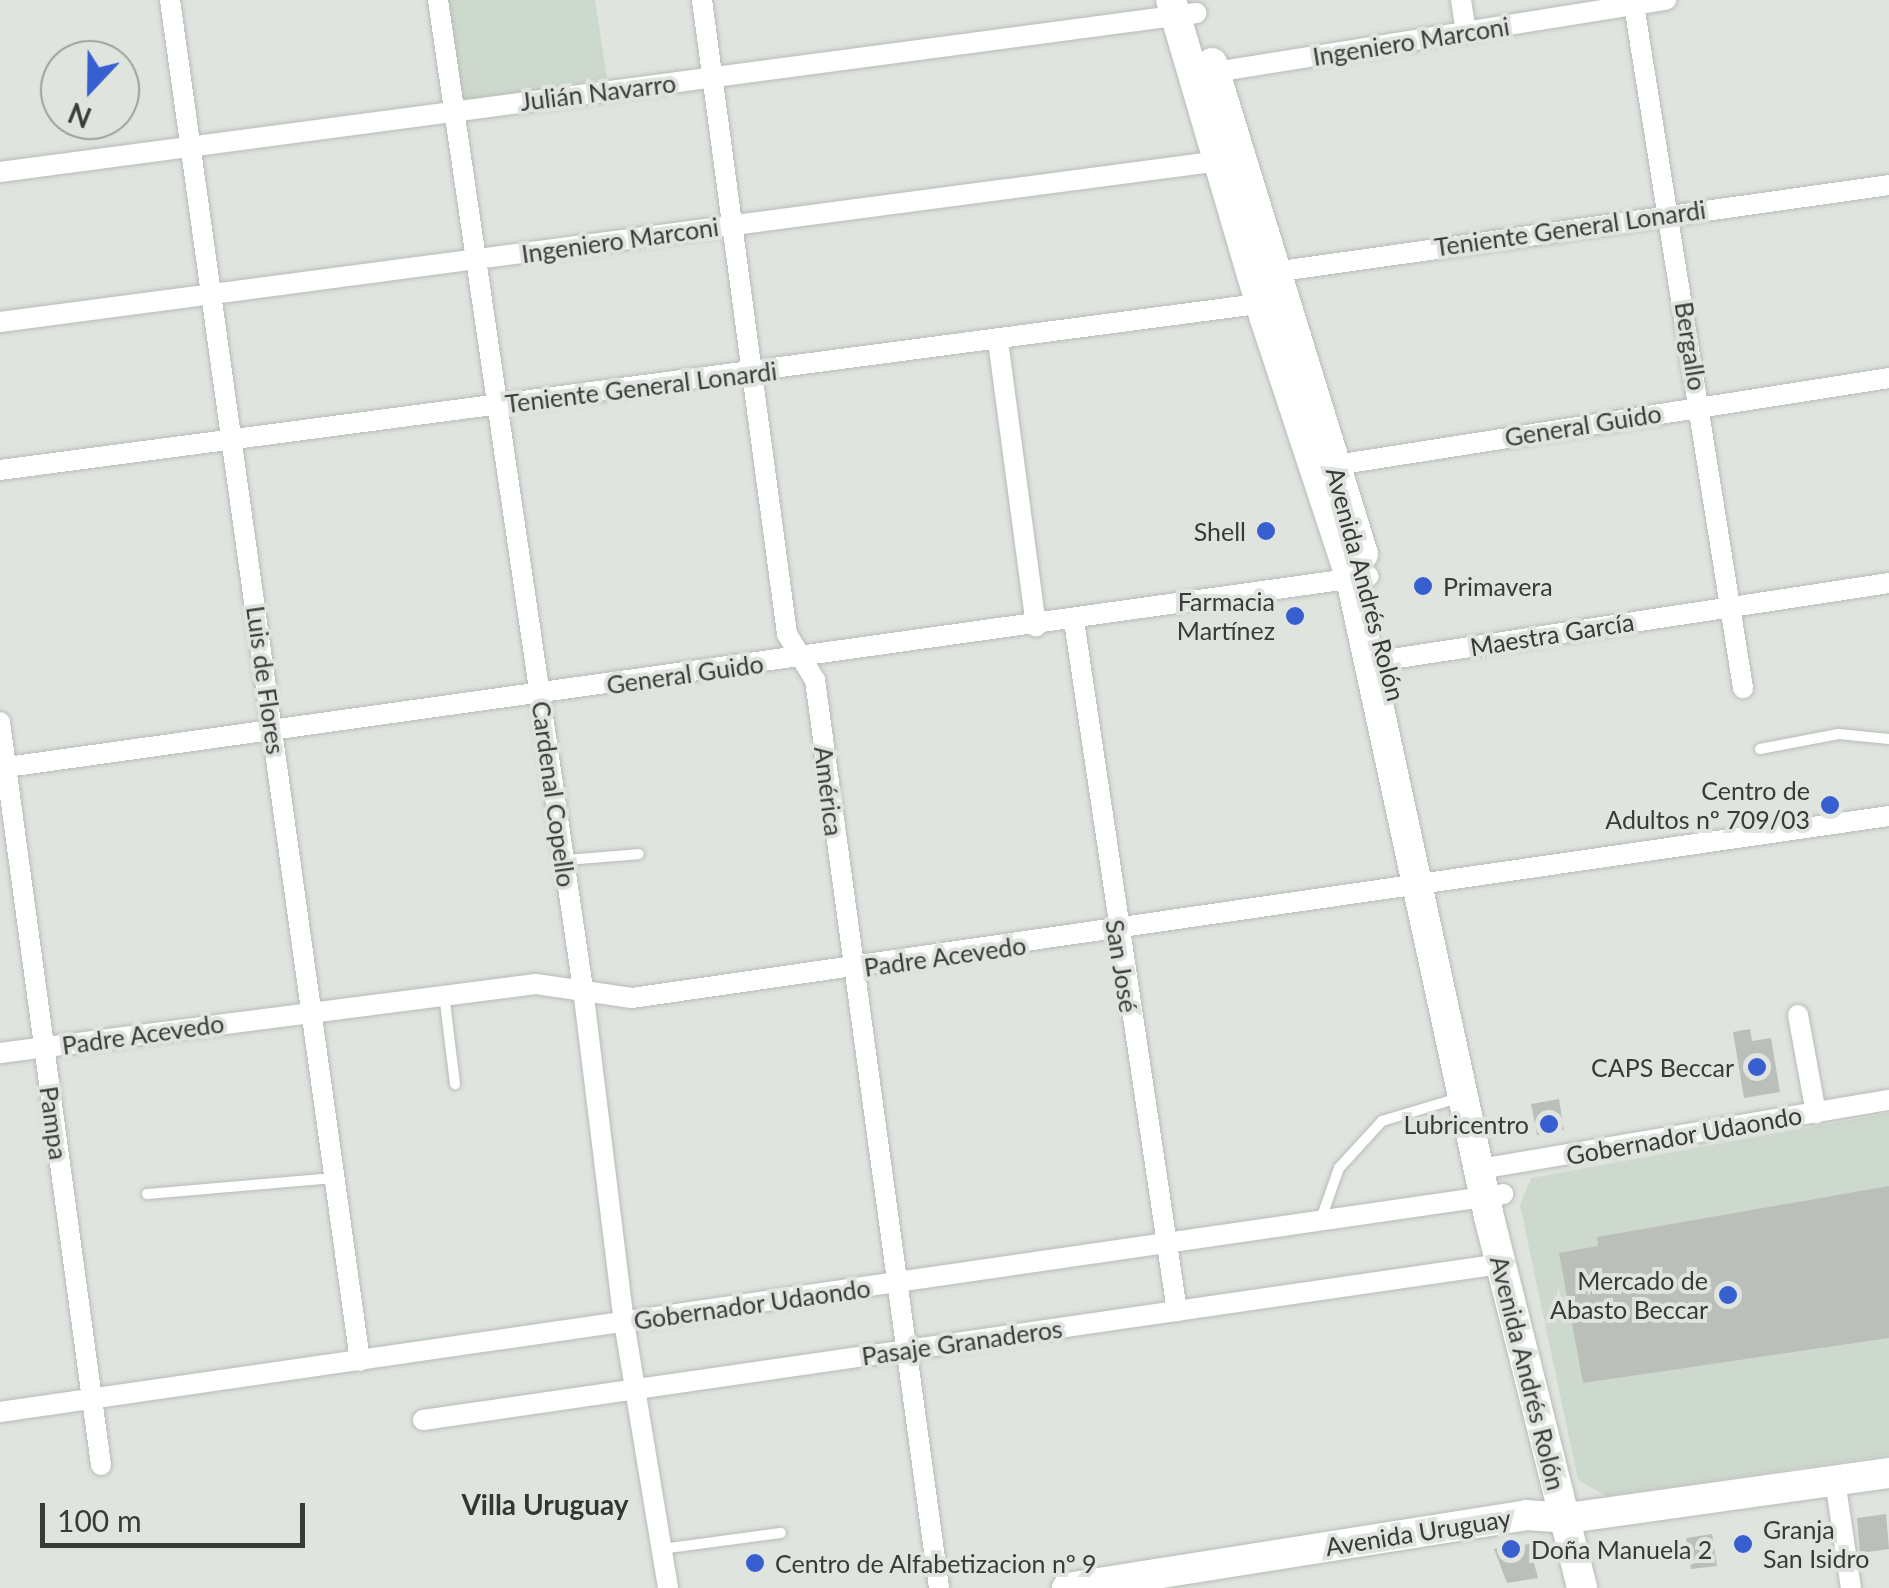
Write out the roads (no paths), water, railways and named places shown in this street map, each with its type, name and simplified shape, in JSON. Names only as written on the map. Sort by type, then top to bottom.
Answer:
[{"type":"main road","name":"Avenida Andrés Rolón","points":[[1184,7],[1214,72],[1230,160]]},
{"type":"main road","name":"Avenida Andrés Rolón","points":[[1184,7],[1267,288],[1360,578]]},
{"type":"main road","name":"Avenida Andrés Rolón","points":[[1267,288],[1336,465],[1381,660],[1464,1096],[1491,1181],[1500,1264],[1553,1486],[1568,1518]]},
{"type":"main road","name":"Avenida Andrés Rolón","points":[[1425,886],[1491,1181],[1572,1483],[1568,1518]]},
{"type":"main road","name":"Avenida Uruguay","points":[[1067,1588],[1197,1578],[1526,1515],[1568,1518],[1889,1473]]},
{"type":"main road","points":[[1568,1518],[1582,1588]]},
{"type":"street","name":"Luis de Flores","points":[[170,0],[360,1361]]},
{"type":"street","name":"Cardenal Copello","points":[[438,0],[583,989],[624,1322],[668,1588]]},
{"type":"street","name":"América","points":[[702,0],[787,634],[815,680],[895,1284],[910,1350],[940,1588]]},
{"type":"street","points":[[1461,0],[1466,32]]},
{"type":"street","name":"Ingeniero Marconi","points":[[1214,72],[1666,0]]},
{"type":"street","name":"Bergallo","points":[[1634,5],[1743,688]]},
{"type":"street","name":"Julián Navarro","points":[[0,172],[712,77],[1184,7]]},
{"type":"street","name":"Ingeniero Marconi","points":[[0,322],[1230,160]]},
{"type":"street","name":"Teniente General Lonardi","points":[[0,470],[998,342],[1670,213],[1889,185]]},
{"type":"street","points":[[998,342],[1036,626]]},
{"type":"street","name":"General Guido","points":[[1336,465],[1889,378]]},
{"type":"street","name":"General Guido","points":[[3,768],[1360,578]]},
{"type":"street","name":"Maestra García","points":[[1381,660],[1889,583]]},
{"type":"street","name":"San José","points":[[1074,621],[1116,932],[1177,1311]]},
{"type":"street","name":"Pampa","points":[[0,722],[3,768],[101,1465]]},
{"type":"street","name":"Padre Acevedo","points":[[0,1053],[444,992],[536,984],[632,998],[1116,932],[1889,816]]},
{"type":"street","points":[[1798,1015],[1816,1112]]},
{"type":"street","name":"Gobernador Udaondo","points":[[0,1412],[1321,1220],[1816,1112],[1889,1100]]},
{"type":"street","name":"Pasaje Granaderos","points":[[423,1420],[1500,1264]]},
{"type":"street","points":[[1836,1480],[1850,1588]]},
{"type":"lane","points":[[1760,749],[1839,734],[1889,740]]},
{"type":"lane","points":[[564,860],[639,854]]},
{"type":"lane","points":[[444,992],[456,1084]]},
{"type":"lane","points":[[1321,1220],[1339,1168],[1382,1121],[1464,1096]]},
{"type":"lane","points":[[147,1194],[335,1178]]},
{"type":"lane","points":[[661,1549],[782,1533]]},
{"type":"place","name":"Shell","points":[[1266,531]]},
{"type":"place","name":"Primavera","points":[[1423,586]]},
{"type":"place","name":"Farmacia Martínez","points":[[1295,616]]},
{"type":"place","name":"Centro de Adultos nº 709/03","points":[[1830,805]]},
{"type":"place","name":"CAPS Beccar","points":[[1757,1067]]},
{"type":"place","name":"Lubricentro","points":[[1549,1124]]},
{"type":"place","name":"Mercado de Abasto Beccar","points":[[1728,1295]]},
{"type":"place","name":"Granja San Isidro","points":[[1743,1544]]},
{"type":"place","name":"Doña Manuela 2","points":[[1511,1549]]},
{"type":"place","name":"Centro de Alfabetizacion nº 9","points":[[755,1563]]},
{"type":"district","name":"Villa Uruguay","points":[[545,1504]]}]
